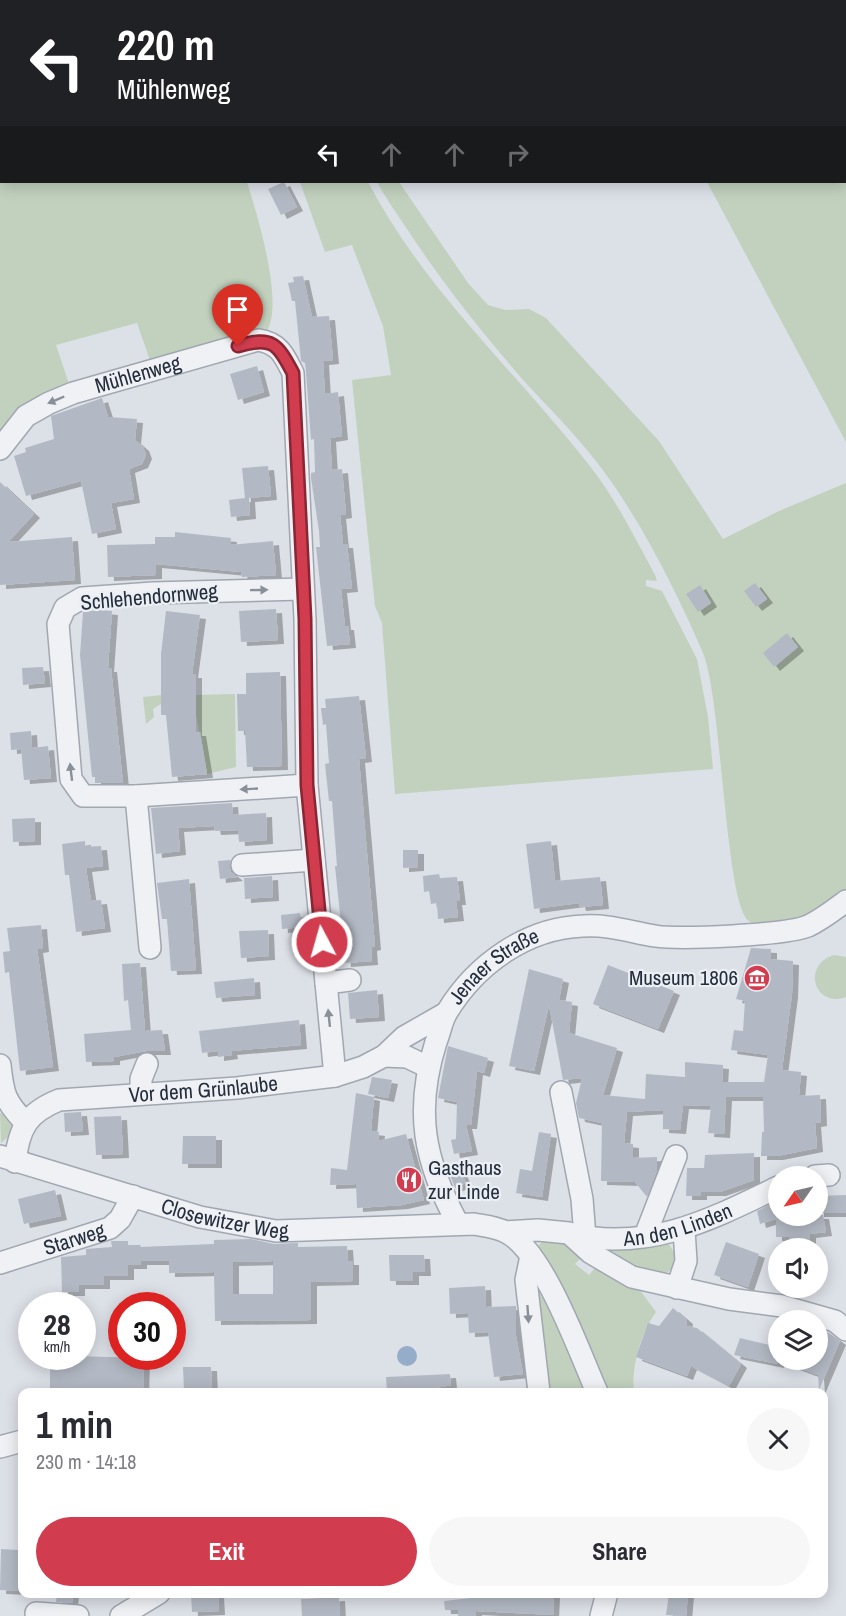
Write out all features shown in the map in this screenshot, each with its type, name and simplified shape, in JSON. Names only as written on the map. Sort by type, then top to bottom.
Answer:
[{"type":"street","name":"Mühlenweg","points":[[0,448],[26,416],[73,393],[258,340],[269,342],[281,349],[293,373],[303,589],[307,785],[335,1076]]},
{"type":"street","name":"Schlehendornweg","points":[[303,589],[153,592],[81,598],[65,608],[58,624],[58,639],[73,785],[83,796],[136,796],[307,785]]},
{"type":"street","points":[[136,796],[150,948]]},
{"type":"street","points":[[242,865],[314,860]]},
{"type":"street","name":"Jenaer Straße","points":[[458,1224],[438,1185],[426,1140],[423,1104],[428,1067],[446,1013],[478,974],[496,957],[523,941],[560,929],[584,925],[624,929],[657,936],[737,935],[801,928],[846,901]]},
{"type":"street","points":[[326,983],[350,980]]},
{"type":"street","name":"Vor dem Grünlaube","points":[[26,1123],[42,1107],[59,1100],[237,1088],[335,1076],[363,1067],[384,1056],[404,1037],[446,1013]]},
{"type":"street","points":[[384,1056],[407,1057],[428,1067]]},
{"type":"street","points":[[141,1094],[141,1079],[147,1064]]},
{"type":"street","points":[[0,1065],[2,1091],[10,1107],[26,1123],[8,1159]]},
{"type":"street","points":[[566,1100],[582,1199],[577,1235],[591,1253],[633,1277],[677,1288],[782,1306],[835,1321],[846,1330]]},
{"type":"street","name":"Closewitzer Weg","points":[[8,1159],[200,1217],[276,1231],[458,1224]]},
{"type":"street","points":[[645,1236],[649,1206],[669,1159]]},
{"type":"street","name":"An den Linden","points":[[506,1232],[538,1230],[618,1239],[684,1230],[768,1192]]},
{"type":"street","name":"Starweg","points":[[0,1263],[110,1228],[120,1219],[133,1196]]},
{"type":"street","points":[[458,1224],[490,1227],[506,1232],[520,1242],[554,1294],[595,1388]]},
{"type":"street","points":[[677,1288],[686,1261],[684,1230]]},
{"type":"street","points":[[531,1256],[526,1280],[539,1388]]},
{"type":"street","points":[[0,1447],[18,1442]]},
{"type":"street","points":[[121,1616],[151,1598]]},
{"type":"street","points":[[36,1613],[78,1616]]},
{"type":"green space","points":[[0,183],[247,183],[257,214],[271,278],[272,315],[268,329],[151,363],[137,323],[56,345],[70,387],[0,437]]},
{"type":"green space","points":[[300,183],[369,183],[391,222],[443,294],[561,430],[599,478],[625,519],[655,575],[657,581],[646,580],[646,586],[662,591],[697,659],[708,717],[713,769],[395,794],[382,623],[375,606],[352,380],[391,375],[383,326],[352,245],[325,252]]},
{"type":"green space","points":[[378,183],[400,183],[468,283],[488,305],[505,310],[529,309],[546,318],[659,441],[723,539],[779,511],[846,483],[846,893],[837,899],[813,912],[784,923],[759,925],[749,921],[741,907],[734,879],[709,677],[703,653],[681,604],[641,529],[612,482],[588,451],[525,382],[467,312]]},
{"type":"green space","points":[[708,183],[846,183],[846,442]]},
{"type":"green space","points":[[235,694],[236,767],[207,774],[196,715],[196,695]]},
{"type":"green space","points":[[162,695],[161,704],[153,709],[154,717],[146,724],[143,697]]},
{"type":"green space","points":[[834,955],[846,957],[846,997],[835,999],[820,992],[815,976],[817,968],[824,960]]},
{"type":"green space","points":[[0,1113],[7,1115],[14,1125],[14,1132],[1,1143]]},
{"type":"green space","points":[[544,1240],[564,1241],[636,1285],[656,1312],[638,1350],[634,1388],[602,1388],[537,1247]],"holes":[[[583,1256],[596,1267],[589,1275],[575,1264]]]},
{"type":"green space","points":[[590,1242],[667,1242],[677,1256],[673,1266],[667,1272],[660,1275],[649,1275]]},
{"type":"green space","points":[[532,1284],[537,1284],[547,1301],[584,1388],[546,1388]]},
{"type":"water","points":[[407,1346],[414,1349],[417,1356],[414,1363],[407,1366],[400,1363],[397,1356],[400,1349]]},
{"type":"building","points":[[285,183],[297,207],[281,215],[268,189]]},
{"type":"building","points":[[303,276],[312,317],[329,316],[333,360],[323,361],[325,394],[338,392],[342,436],[330,438],[332,470],[342,469],[346,514],[340,515],[343,544],[347,544],[352,588],[341,589],[345,626],[348,626],[350,644],[327,646],[316,547],[320,547],[319,531],[311,478],[311,473],[315,472],[314,439],[311,440],[305,363],[301,361],[295,301],[292,301],[288,283],[294,282],[293,277]]},
{"type":"building","points":[[257,366],[264,392],[238,400],[230,374]]},
{"type":"building","points":[[102,398],[108,417],[137,419],[135,440],[143,447],[146,455],[142,464],[129,469],[134,499],[111,503],[116,529],[92,534],[81,481],[26,496],[14,456],[26,452],[25,448],[54,439],[51,416]]},
{"type":"building","points":[[268,466],[271,496],[249,498],[250,515],[231,517],[229,500],[245,498],[242,468]]},
{"type":"building","points":[[0,482],[34,514],[8,542],[72,537],[75,580],[0,585]]},
{"type":"building","points":[[175,532],[231,538],[230,545],[273,541],[276,575],[242,577],[241,572],[156,564],[156,575],[108,577],[107,545],[155,544],[155,537],[175,537]]},
{"type":"building","points":[[755,583],[767,599],[756,607],[744,591]]},
{"type":"building","points":[[700,585],[711,603],[698,612],[686,594]]},
{"type":"building","points":[[276,609],[278,640],[241,642],[239,611]]},
{"type":"building","points":[[112,611],[108,668],[111,668],[123,783],[95,783],[95,777],[92,777],[80,655],[83,612]]},
{"type":"building","points":[[166,611],[200,615],[192,674],[196,674],[196,732],[200,732],[207,774],[172,777],[166,715],[161,715],[161,654]]},
{"type":"building","points":[[787,633],[798,647],[774,667],[763,653]]},
{"type":"building","points":[[43,667],[45,683],[23,685],[22,668]]},
{"type":"building","points":[[280,672],[282,766],[247,767],[245,731],[238,731],[237,694],[246,694],[246,673]]},
{"type":"building","points":[[359,696],[366,758],[359,759],[375,946],[371,947],[372,961],[345,963],[335,866],[337,866],[332,801],[329,801],[325,764],[329,763],[326,724],[323,725],[321,708],[326,708],[325,699]]},
{"type":"building","points":[[31,731],[32,748],[48,746],[51,778],[24,780],[21,749],[11,750],[10,733]]},
{"type":"building","points":[[232,803],[233,815],[266,813],[267,840],[239,842],[238,830],[215,831],[214,826],[178,828],[180,851],[156,854],[151,808]]},
{"type":"building","points":[[35,818],[35,841],[13,842],[12,819]]},
{"type":"building","points":[[85,841],[85,847],[101,846],[103,866],[86,868],[91,901],[101,900],[105,928],[76,932],[69,875],[65,875],[62,844]]},
{"type":"building","points":[[551,841],[555,881],[600,877],[603,905],[580,907],[579,903],[534,909],[526,844]]},
{"type":"building","points":[[403,850],[418,850],[418,867],[403,868]]},
{"type":"building","points":[[230,860],[231,872],[237,877],[220,879],[218,861]]},
{"type":"building","points":[[439,874],[440,878],[457,877],[460,901],[456,901],[458,917],[438,919],[437,903],[431,904],[429,891],[424,892],[423,876]]},
{"type":"building","points":[[272,876],[273,897],[245,899],[244,878]]},
{"type":"building","points":[[189,879],[196,970],[171,971],[167,919],[162,919],[157,883]]},
{"type":"building","points":[[300,913],[302,927],[282,929],[281,915]]},
{"type":"building","points":[[41,925],[43,948],[37,949],[53,1067],[20,1071],[9,972],[5,973],[3,952],[10,951],[7,928]]},
{"type":"building","points":[[268,930],[269,956],[241,958],[239,931]]},
{"type":"building","points":[[751,948],[771,949],[771,959],[793,961],[792,994],[782,1070],[801,1072],[799,1096],[820,1095],[821,1122],[815,1123],[817,1148],[777,1156],[761,1156],[762,1132],[764,1132],[763,1097],[726,1097],[724,1134],[708,1133],[711,1106],[683,1105],[680,1130],[663,1129],[663,1110],[627,1112],[624,1143],[633,1144],[633,1158],[657,1157],[657,1170],[647,1197],[635,1182],[601,1181],[602,1123],[579,1118],[576,1103],[582,1078],[563,1080],[549,1005],[534,1071],[509,1066],[529,969],[563,979],[559,1000],[572,1002],[569,1033],[617,1048],[603,1095],[645,1099],[646,1074],[685,1077],[685,1062],[723,1065],[722,1082],[764,1082],[768,1055],[731,1050],[734,1030],[743,1031],[745,1001],[736,999]]},
{"type":"building","points":[[140,963],[145,1031],[162,1030],[165,1051],[146,1051],[114,1057],[114,1061],[86,1062],[84,1034],[131,1030],[128,1000],[124,1001],[122,964]]},
{"type":"building","points":[[608,965],[674,991],[658,1029],[593,1004]]},
{"type":"building","points":[[254,978],[255,995],[216,998],[214,982]]},
{"type":"building","points":[[377,990],[379,1017],[350,1019],[348,993]]},
{"type":"building","points":[[299,1020],[301,1045],[231,1051],[232,1055],[218,1057],[218,1051],[202,1053],[199,1031]]},
{"type":"building","points":[[448,1046],[488,1058],[484,1073],[477,1071],[471,1125],[466,1125],[472,1151],[454,1154],[451,1140],[456,1139],[457,1102],[438,1098]]},
{"type":"building","points":[[372,1077],[392,1080],[388,1098],[368,1094]]},
{"type":"building","points":[[356,1093],[374,1097],[371,1131],[379,1132],[378,1141],[406,1134],[424,1200],[402,1205],[357,1208],[356,1184],[330,1185],[331,1168],[347,1170]]},
{"type":"building","points":[[81,1112],[83,1131],[65,1132],[64,1113]]},
{"type":"building","points":[[121,1116],[123,1154],[96,1155],[94,1117]]},
{"type":"building","points":[[539,1132],[551,1134],[542,1197],[516,1193],[520,1169],[532,1171]]},
{"type":"building","points":[[183,1136],[216,1136],[216,1164],[182,1164]]},
{"type":"building","points":[[754,1153],[754,1180],[720,1192],[701,1192],[701,1196],[686,1196],[687,1168],[704,1168],[705,1155]]},
{"type":"building","points":[[457,1162],[466,1183],[455,1188],[447,1167]]},
{"type":"building","points":[[55,1190],[61,1216],[24,1224],[18,1199]]},
{"type":"building","points":[[846,1195],[846,1213],[828,1213],[828,1196]]},
{"type":"building","points":[[768,1206],[768,1222],[760,1224],[757,1211]]},
{"type":"building","points":[[776,1226],[825,1226],[826,1232],[810,1234],[810,1238],[776,1237]]},
{"type":"building","points":[[251,1239],[274,1244],[298,1243],[298,1247],[347,1246],[348,1261],[353,1261],[353,1281],[311,1282],[311,1320],[215,1321],[214,1272],[169,1273],[169,1261],[141,1261],[141,1265],[128,1265],[128,1276],[104,1276],[104,1285],[79,1285],[79,1292],[62,1292],[61,1257],[86,1255],[86,1249],[112,1247],[111,1241],[128,1241],[128,1245],[141,1245],[140,1247],[214,1244],[214,1240]],"holes":[[[273,1261],[273,1294],[233,1294],[233,1262]]]},
{"type":"building","points":[[726,1242],[759,1254],[748,1287],[714,1275]]},
{"type":"building","points":[[389,1255],[424,1255],[425,1272],[413,1272],[413,1281],[390,1281]]},
{"type":"building","points":[[485,1286],[486,1307],[516,1306],[516,1336],[523,1374],[494,1377],[488,1332],[469,1333],[468,1313],[450,1314],[449,1288]]},
{"type":"building","points":[[673,1308],[687,1320],[686,1326],[697,1328],[741,1364],[729,1386],[691,1366],[687,1376],[636,1357],[648,1323],[659,1326]]},
{"type":"building","points":[[828,1333],[840,1341],[828,1369]]},
{"type":"building","points":[[740,1338],[768,1345],[768,1362],[734,1355]]},
{"type":"building","points":[[96,1357],[108,1357],[108,1370],[144,1370],[143,1388],[50,1388],[50,1370],[96,1370]]},
{"type":"building","points":[[186,1367],[211,1367],[212,1388],[184,1388],[183,1370],[186,1370]]},
{"type":"building","points":[[805,1370],[828,1370],[820,1388],[818,1375]]},
{"type":"building","points":[[450,1374],[451,1385],[436,1388],[387,1388],[386,1377]]},
{"type":"building","points":[[1,1549],[18,1550],[18,1591],[0,1590]]},
{"type":"building","points":[[56,1598],[72,1598],[72,1603],[56,1602]]},
{"type":"building","points":[[191,1598],[218,1598],[219,1611],[192,1612]]},
{"type":"building","points":[[339,1598],[340,1616],[302,1616],[301,1599]]},
{"type":"building","points":[[472,1598],[554,1598],[553,1615],[476,1611],[476,1616],[458,1616],[458,1610],[445,1610],[444,1601]]},
{"type":"building","points":[[668,1598],[688,1598],[686,1616],[666,1615]]},
{"type":"place","name":"Museum 1806","points":[[757,978]]},
{"type":"place","name":"Gasthaus zur Linde","points":[[409,1180]]},
{"type":"route","points":[[238,346],[258,340],[269,342],[281,349],[293,373],[305,619],[307,785],[322,942]]}]
